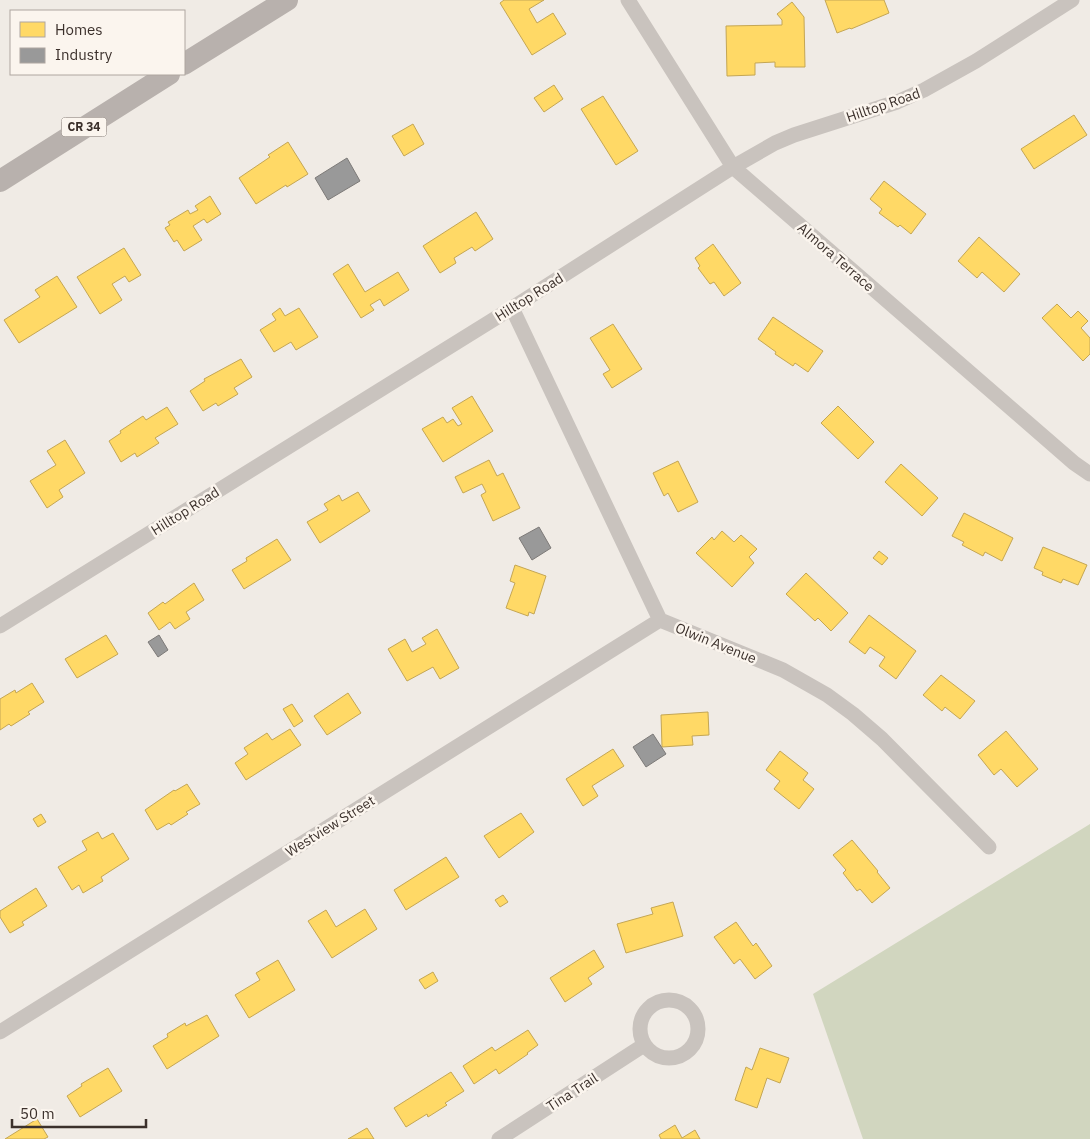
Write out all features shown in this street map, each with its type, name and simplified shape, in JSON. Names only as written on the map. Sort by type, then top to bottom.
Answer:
[{"type":"main road","points":[[185,63],[286,0]]},
{"type":"main road","name":"CR 34","points":[[0,181],[166,75]]},
{"type":"street","name":"Almora Terrace","points":[[628,0],[733,167],[1074,463],[1090,474]]},
{"type":"street","name":"Hilltop Road","points":[[0,626],[512,308],[733,167],[775,143],[794,135],[897,102],[924,90],[969,66],[1072,0]]},
{"type":"street","name":"Olwin Avenue","points":[[512,308],[660,620],[784,670],[827,695],[882,739],[989,847]]},
{"type":"street","name":"Westview Street","points":[[0,1032],[660,620]]},
{"type":"street","name":"Tina Trail","points":[[499,1139],[644,1045]]},
{"type":"green space","points":[[1090,824],[1090,1139],[863,1139],[813,994]]},
{"type":"building: Homes","points":[[504,0],[544,0],[529,9],[537,23],[553,13],[566,34],[532,55],[500,3]]},
{"type":"building: Homes","points":[[825,0],[884,0],[889,13],[837,33]]},
{"type":"building: Homes","points":[[792,2],[804,17],[805,67],[775,67],[775,62],[755,63],[755,75],[727,76],[726,26],[782,25],[782,20],[777,14]]},
{"type":"building: Homes","points":[[554,85],[563,99],[544,112],[534,98]]},
{"type":"building: Homes","points":[[603,96],[638,151],[616,165],[581,109]]},
{"type":"building: Homes","points":[[1074,115],[1087,135],[1034,169],[1021,149]]},
{"type":"building: Homes","points":[[413,124],[424,144],[404,156],[392,136]]},
{"type":"building: Homes","points":[[288,142],[308,174],[256,204],[239,178]]},
{"type":"building: Homes","points":[[884,181],[926,214],[911,234],[879,213],[882,209],[870,199]]},
{"type":"building: Homes","points":[[210,196],[221,214],[207,223],[204,219],[193,226],[202,240],[184,251],[177,240],[174,242],[165,228],[170,225],[168,222],[188,210],[190,214],[198,210],[195,206]]},
{"type":"building: Homes","points":[[476,212],[493,239],[475,251],[472,247],[454,258],[456,263],[440,273],[423,246]]},
{"type":"building: Homes","points":[[979,237],[1020,274],[1004,292],[982,272],[977,278],[958,261]]},
{"type":"building: Homes","points":[[713,244],[741,283],[724,296],[714,282],[710,284],[698,268],[700,266],[695,258]]},
{"type":"building: Homes","points":[[124,248],[141,275],[129,282],[125,276],[112,284],[122,300],[100,314],[77,277]]},
{"type":"building: Homes","points":[[348,264],[365,292],[398,272],[409,290],[384,306],[380,299],[370,305],[374,310],[361,318],[333,274]]},
{"type":"building: Homes","points":[[57,276],[77,307],[19,343],[4,320],[40,297],[35,290]]},
{"type":"building: Homes","points":[[1057,304],[1071,318],[1078,311],[1088,321],[1081,328],[1090,338],[1090,354],[1083,361],[1042,318]]},
{"type":"building: Homes","points":[[280,308],[285,316],[299,308],[318,337],[296,350],[291,342],[274,352],[260,330],[276,320],[272,314]]},
{"type":"building: Homes","points":[[773,317],[823,351],[808,372],[795,363],[793,366],[758,339]]},
{"type":"building: Homes","points":[[613,324],[642,369],[612,388],[603,374],[610,370],[590,338]]},
{"type":"building: Homes","points":[[241,359],[252,377],[234,388],[238,394],[218,406],[216,403],[203,411],[190,391],[205,381],[204,379]]},
{"type":"building: Homes","points":[[472,396],[493,431],[443,462],[422,429],[443,417],[447,423],[453,419],[458,426],[462,424],[452,408]]},
{"type":"building: Homes","points":[[838,406],[874,442],[858,459],[821,423]]},
{"type":"building: Homes","points":[[167,407],[178,424],[155,438],[159,443],[137,457],[135,453],[121,462],[109,441],[121,433],[120,431],[143,416],[146,420]]},
{"type":"building: Homes","points":[[65,440],[85,473],[59,490],[63,497],[47,508],[30,481],[56,465],[47,451]]},
{"type":"building: Homes","points":[[489,460],[497,476],[503,473],[520,508],[493,521],[481,495],[486,492],[482,484],[463,493],[455,477]]},
{"type":"building: Homes","points":[[678,461],[698,502],[678,512],[668,493],[664,496],[653,473]]},
{"type":"building: Homes","points":[[901,464],[938,498],[922,516],[885,482]]},
{"type":"building: Homes","points":[[358,492],[370,511],[320,543],[307,522],[328,510],[324,504],[339,495],[342,501]]},
{"type":"building: Homes","points":[[964,513],[1013,538],[1002,561],[985,552],[983,556],[962,545],[964,542],[952,536]]},
{"type":"building: Homes","points":[[722,531],[734,542],[741,535],[757,549],[749,557],[754,563],[732,587],[696,553],[712,537],[714,540]]},
{"type":"building: Homes","points":[[277,539],[291,560],[244,589],[232,570],[247,561],[246,558]]},
{"type":"building: Homes","points":[[1043,547],[1087,565],[1078,585],[1063,579],[1061,583],[1042,575],[1043,572],[1034,568]]},
{"type":"building: Homes","points":[[879,551],[888,558],[882,565],[873,558]]},
{"type":"building: Homes","points":[[515,565],[546,576],[534,614],[529,612],[528,616],[506,608],[515,583],[510,581]]},
{"type":"building: Homes","points":[[806,573],[848,613],[831,631],[818,618],[815,621],[786,594]]},
{"type":"building: Homes","points":[[194,583],[204,600],[186,612],[190,619],[175,629],[170,622],[159,630],[148,613],[163,602],[165,604]]},
{"type":"building: Homes","points":[[869,615],[916,651],[896,679],[879,666],[885,657],[870,647],[865,654],[849,642]]},
{"type":"building: Homes","points":[[437,629],[459,668],[440,679],[433,667],[407,681],[388,649],[405,639],[412,652],[426,644],[422,638]]},
{"type":"building: Homes","points":[[106,635],[118,654],[77,678],[65,659]]},
{"type":"building: Homes","points":[[941,675],[975,701],[960,719],[945,707],[942,711],[923,695]]},
{"type":"building: Homes","points":[[32,683],[44,702],[28,712],[30,714],[11,726],[9,724],[0,730],[0,699],[15,690],[16,693]]},
{"type":"building: Homes","points":[[348,693],[361,713],[327,735],[314,716]]},
{"type":"building: Homes","points":[[292,704],[303,721],[294,727],[283,709]]},
{"type":"building: Homes","points":[[708,712],[709,735],[692,736],[693,745],[662,747],[661,715]]},
{"type":"building: Homes","points":[[290,729],[301,745],[246,780],[235,763],[248,754],[244,748],[267,733],[272,740]]},
{"type":"building: Homes","points":[[1006,731],[1038,769],[1017,787],[1001,769],[994,775],[978,755]]},
{"type":"building: Homes","points":[[613,749],[624,766],[592,786],[598,796],[583,806],[566,779]]},
{"type":"building: Homes","points":[[780,751],[808,773],[803,780],[814,789],[799,809],[774,789],[780,781],[766,770]]},
{"type":"building: Homes","points":[[187,784],[200,804],[186,812],[188,814],[171,825],[169,823],[157,830],[145,810],[174,790]]},
{"type":"building: Homes","points":[[521,813],[534,832],[499,858],[484,836]]},
{"type":"building: Homes","points":[[41,814],[46,822],[38,827],[33,819]]},
{"type":"building: Homes","points":[[98,832],[102,839],[113,833],[129,859],[101,877],[103,881],[83,893],[79,885],[72,890],[58,867],[87,850],[82,841]]},
{"type":"building: Homes","points":[[852,840],[890,888],[872,903],[860,889],[857,891],[843,873],[846,870],[833,855]]},
{"type":"building: Homes","points":[[446,857],[459,877],[406,910],[394,890]]},
{"type":"building: Homes","points":[[36,888],[47,906],[22,922],[24,925],[10,933],[0,917],[0,911]]},
{"type":"building: Homes","points":[[503,895],[508,902],[500,907],[495,900]]},
{"type":"building: Homes","points":[[673,902],[683,936],[626,953],[617,924],[653,914],[651,908]]},
{"type":"building: Homes","points":[[365,909],[377,929],[332,958],[308,921],[326,910],[336,927]]},
{"type":"building: Homes","points":[[736,922],[753,946],[756,943],[772,966],[755,979],[740,959],[734,964],[714,937]]},
{"type":"building: Homes","points":[[594,950],[604,967],[588,978],[592,984],[565,1002],[550,978]]},
{"type":"building: Homes","points":[[278,960],[295,990],[249,1018],[235,995],[260,980],[256,973]]},
{"type":"building: Homes","points":[[433,972],[438,981],[425,989],[419,980]]},
{"type":"building: Homes","points":[[207,1015],[219,1036],[167,1069],[153,1046],[168,1037],[167,1034],[185,1023],[186,1026]]},
{"type":"building: Homes","points":[[528,1030],[538,1045],[499,1074],[496,1069],[474,1084],[463,1066],[492,1047],[495,1051]]},
{"type":"building: Homes","points":[[760,1048],[789,1058],[780,1083],[767,1078],[757,1108],[735,1100],[746,1067],[752,1070]]},
{"type":"building: Homes","points":[[108,1068],[122,1091],[80,1117],[67,1096],[82,1086],[81,1084]]},
{"type":"building: Homes","points":[[451,1072],[464,1091],[428,1117],[427,1114],[406,1127],[394,1108]]},
{"type":"building: Homes","points":[[37,1119],[48,1137],[44,1139],[5,1139]]},
{"type":"building: Homes","points":[[675,1125],[682,1138],[695,1130],[700,1139],[661,1139],[659,1135]]},
{"type":"building: Homes","points":[[367,1128],[374,1139],[348,1139]]},
{"type":"building: Industry","points":[[347,158],[360,181],[328,200],[315,178]]},
{"type":"building: Industry","points":[[539,527],[551,548],[532,560],[519,538]]},
{"type":"building: Industry","points":[[159,635],[168,650],[158,657],[148,642]]},
{"type":"building: Industry","points":[[653,734],[666,754],[646,767],[633,747]]}]
